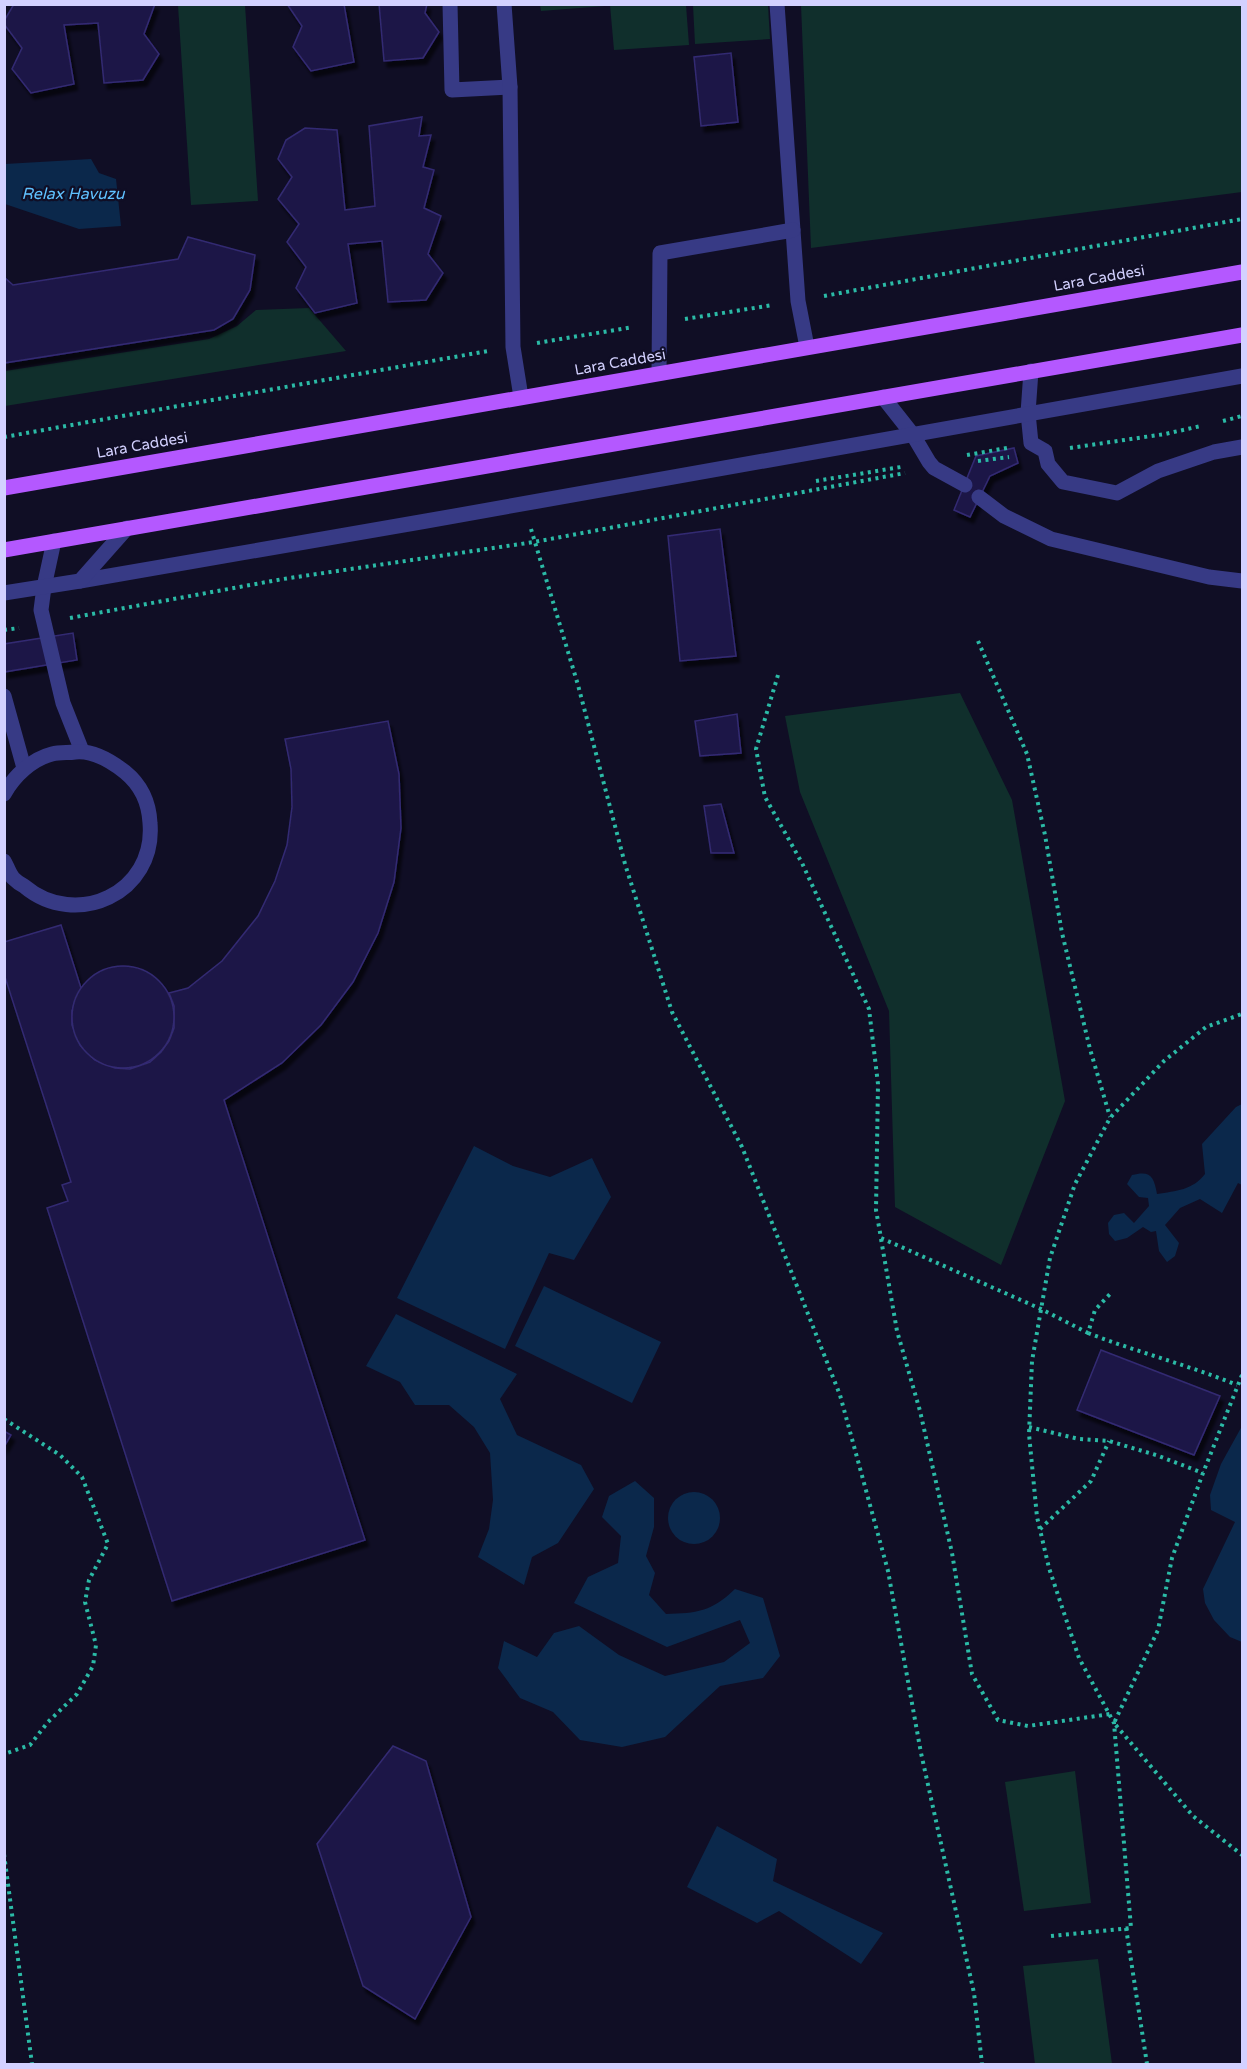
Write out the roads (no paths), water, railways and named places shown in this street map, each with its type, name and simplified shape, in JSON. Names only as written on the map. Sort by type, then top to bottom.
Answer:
[{"type":"main road","name":"Lara Caddesi","points":[[4,488],[1242,272]]},
{"type":"main road","points":[[4,550],[1242,334]]},
{"type":"street","points":[[450,4],[452,90],[510,87]]},
{"type":"street","points":[[504,4],[510,87],[513,347],[521,398]]},
{"type":"street","points":[[777,4],[798,301],[807,347]]},
{"type":"street","points":[[659,373],[660,253],[793,230]]},
{"type":"street","points":[[1031,371],[1028,413],[1031,443],[1045,451],[1048,464],[1063,482],[1117,493],[1158,471],[1214,452],[1242,447]]},
{"type":"street","points":[[4,593],[526,504],[1242,376]]},
{"type":"street","points":[[883,397],[913,435],[934,468],[965,485]]},
{"type":"street","points":[[979,497],[1004,516],[1051,539],[1209,577],[1242,581]]},
{"type":"street","points":[[80,581],[128,528]]},
{"type":"street","points":[[54,541],[41,610],[63,703],[82,751]]},
{"type":"street","points":[[4,696],[24,768]]},
{"type":"street","points":[[4,794],[24,768],[52,754],[82,751],[111,761],[134,780],[149,806],[151,837],[142,866],[123,889],[96,903],[66,906],[36,897],[13,878],[4,861]]},
{"type":"water","name":"Relax Havuzu","points":[[91,159],[99,173],[116,179],[121,226],[79,229],[5,204],[5,164]]},
{"type":"water","points":[[1242,1104],[1242,1185],[1238,1183],[1222,1213],[1200,1199],[1180,1208],[1165,1225],[1179,1243],[1175,1256],[1167,1262],[1159,1251],[1156,1231],[1151,1232],[1143,1227],[1127,1238],[1115,1241],[1109,1234],[1108,1223],[1114,1215],[1124,1213],[1134,1223],[1149,1206],[1148,1198],[1139,1197],[1127,1184],[1132,1175],[1144,1173],[1150,1176],[1157,1194],[1184,1189],[1195,1183],[1205,1174],[1202,1144],[1236,1107]]},
{"type":"water","points":[[474,1146],[513,1166],[550,1177],[592,1158],[611,1197],[574,1260],[549,1253],[505,1349],[397,1298]]},
{"type":"water","points":[[544,1286],[661,1342],[632,1403],[515,1346]]},
{"type":"water","points":[[396,1314],[517,1374],[500,1399],[517,1435],[581,1465],[594,1489],[558,1543],[532,1557],[524,1585],[478,1557],[489,1529],[493,1500],[490,1453],[474,1427],[449,1405],[415,1405],[400,1382],[366,1366]]},
{"type":"water","points":[[1242,1426],[1242,1642],[1230,1637],[1214,1620],[1205,1603],[1203,1589],[1235,1522],[1211,1510],[1210,1495],[1221,1464]]},
{"type":"water","points":[[635,1481],[654,1498],[654,1527],[646,1556],[655,1573],[649,1595],[666,1614],[703,1610],[711,1607],[735,1589],[763,1598],[780,1656],[763,1678],[720,1686],[665,1737],[622,1747],[580,1740],[553,1712],[520,1698],[498,1668],[504,1641],[537,1657],[554,1633],[579,1626],[619,1655],[665,1676],[724,1662],[750,1643],[740,1620],[667,1647],[574,1603],[588,1577],[618,1563],[621,1536],[602,1517],[609,1496]]},
{"type":"water","points":[[689,1492],[699,1492],[713,1499],[720,1518],[713,1537],[699,1544],[689,1544],[679,1540],[672,1533],[668,1523],[668,1513],[672,1503],[679,1496]]},
{"type":"water","points":[[717,1826],[777,1859],[773,1881],[883,1933],[861,1964],[779,1911],[757,1923],[687,1887]]}]
